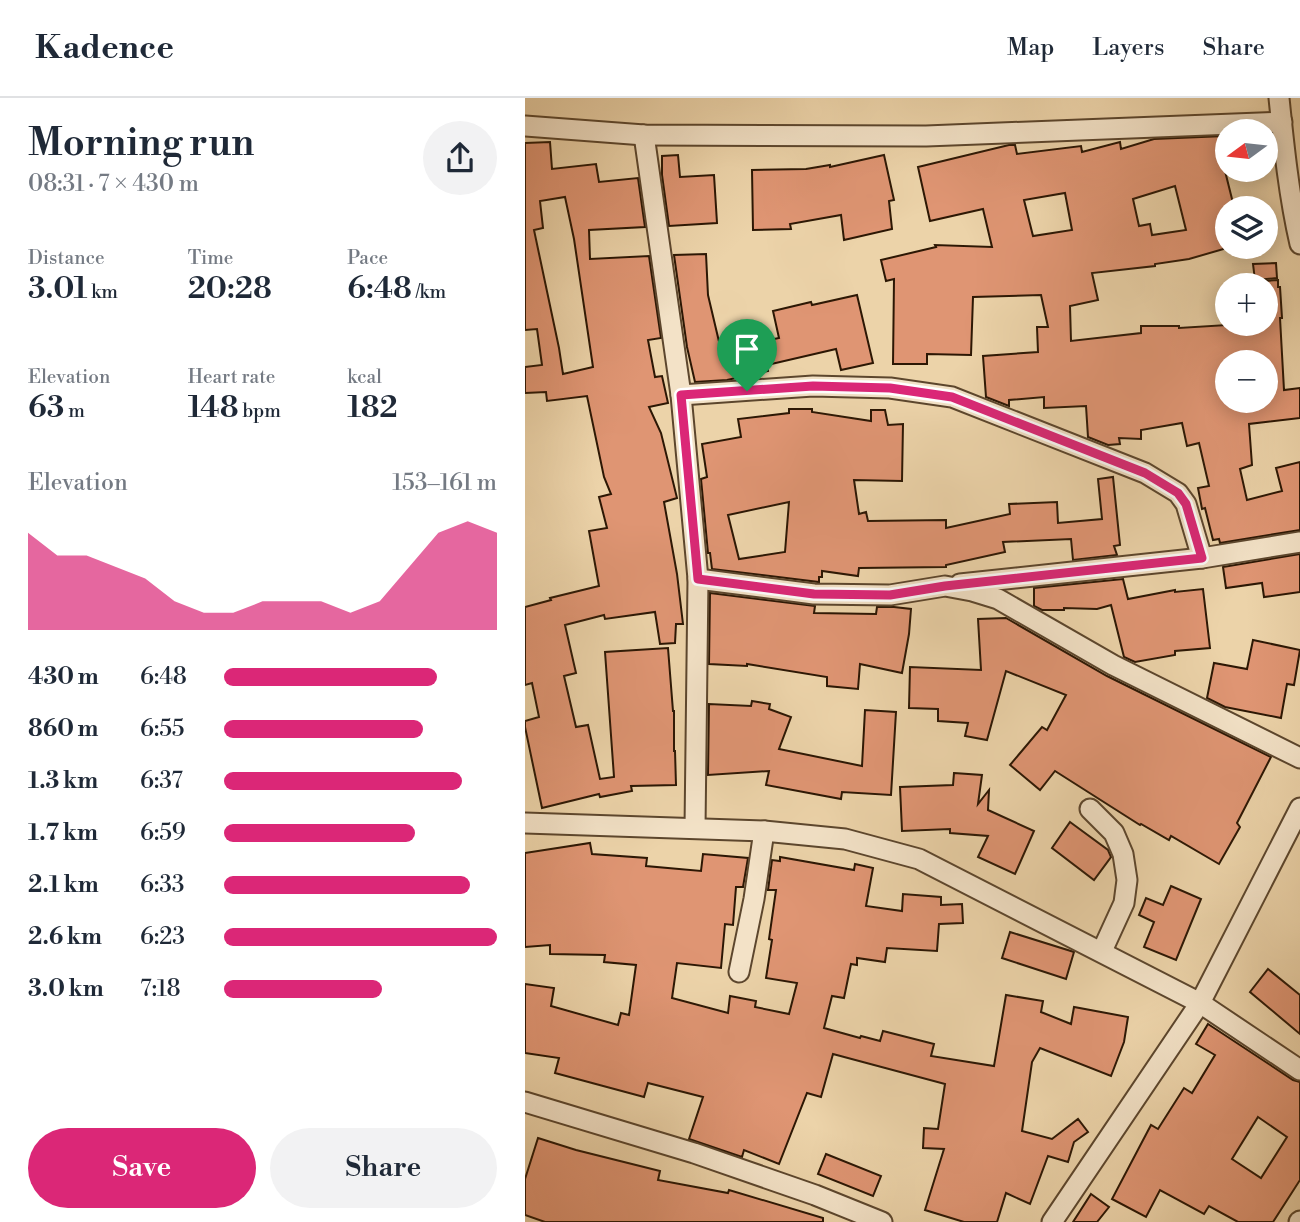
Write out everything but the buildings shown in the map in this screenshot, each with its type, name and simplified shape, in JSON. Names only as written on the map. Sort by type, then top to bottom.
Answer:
[{"type":"street","points":[[1279,98],[1300,244]]},
{"type":"street","points":[[525,126],[644,135],[926,136],[1282,122]]},
{"type":"street","points":[[644,135],[681,395],[698,579],[695,828]]},
{"type":"street","points":[[681,395],[813,386],[890,388],[952,397],[1145,473],[1178,493],[1186,504],[1202,558]]},
{"type":"street","points":[[698,579],[814,594],[890,595],[945,586],[1202,558],[1300,542]]},
{"type":"street","points":[[945,586],[998,599],[1113,665],[1300,758]]},
{"type":"street","points":[[1052,1222],[1200,1003],[1300,808]]},
{"type":"street","points":[[1090,809],[1114,833],[1123,854],[1127,880],[1124,904],[1102,951]]},
{"type":"street","points":[[525,821],[764,831],[845,839],[919,859],[1200,1003],[1300,1070]]},
{"type":"street","points":[[739,972],[764,831]]},
{"type":"street","points":[[525,1102],[694,1153],[815,1195],[882,1222]]},
{"type":"route","points":[[813,386],[890,388],[952,397],[1145,473],[1178,493],[1186,504],[1202,558],[945,586],[890,595],[814,594],[698,579],[681,395],[747,391],[813,386]]}]
